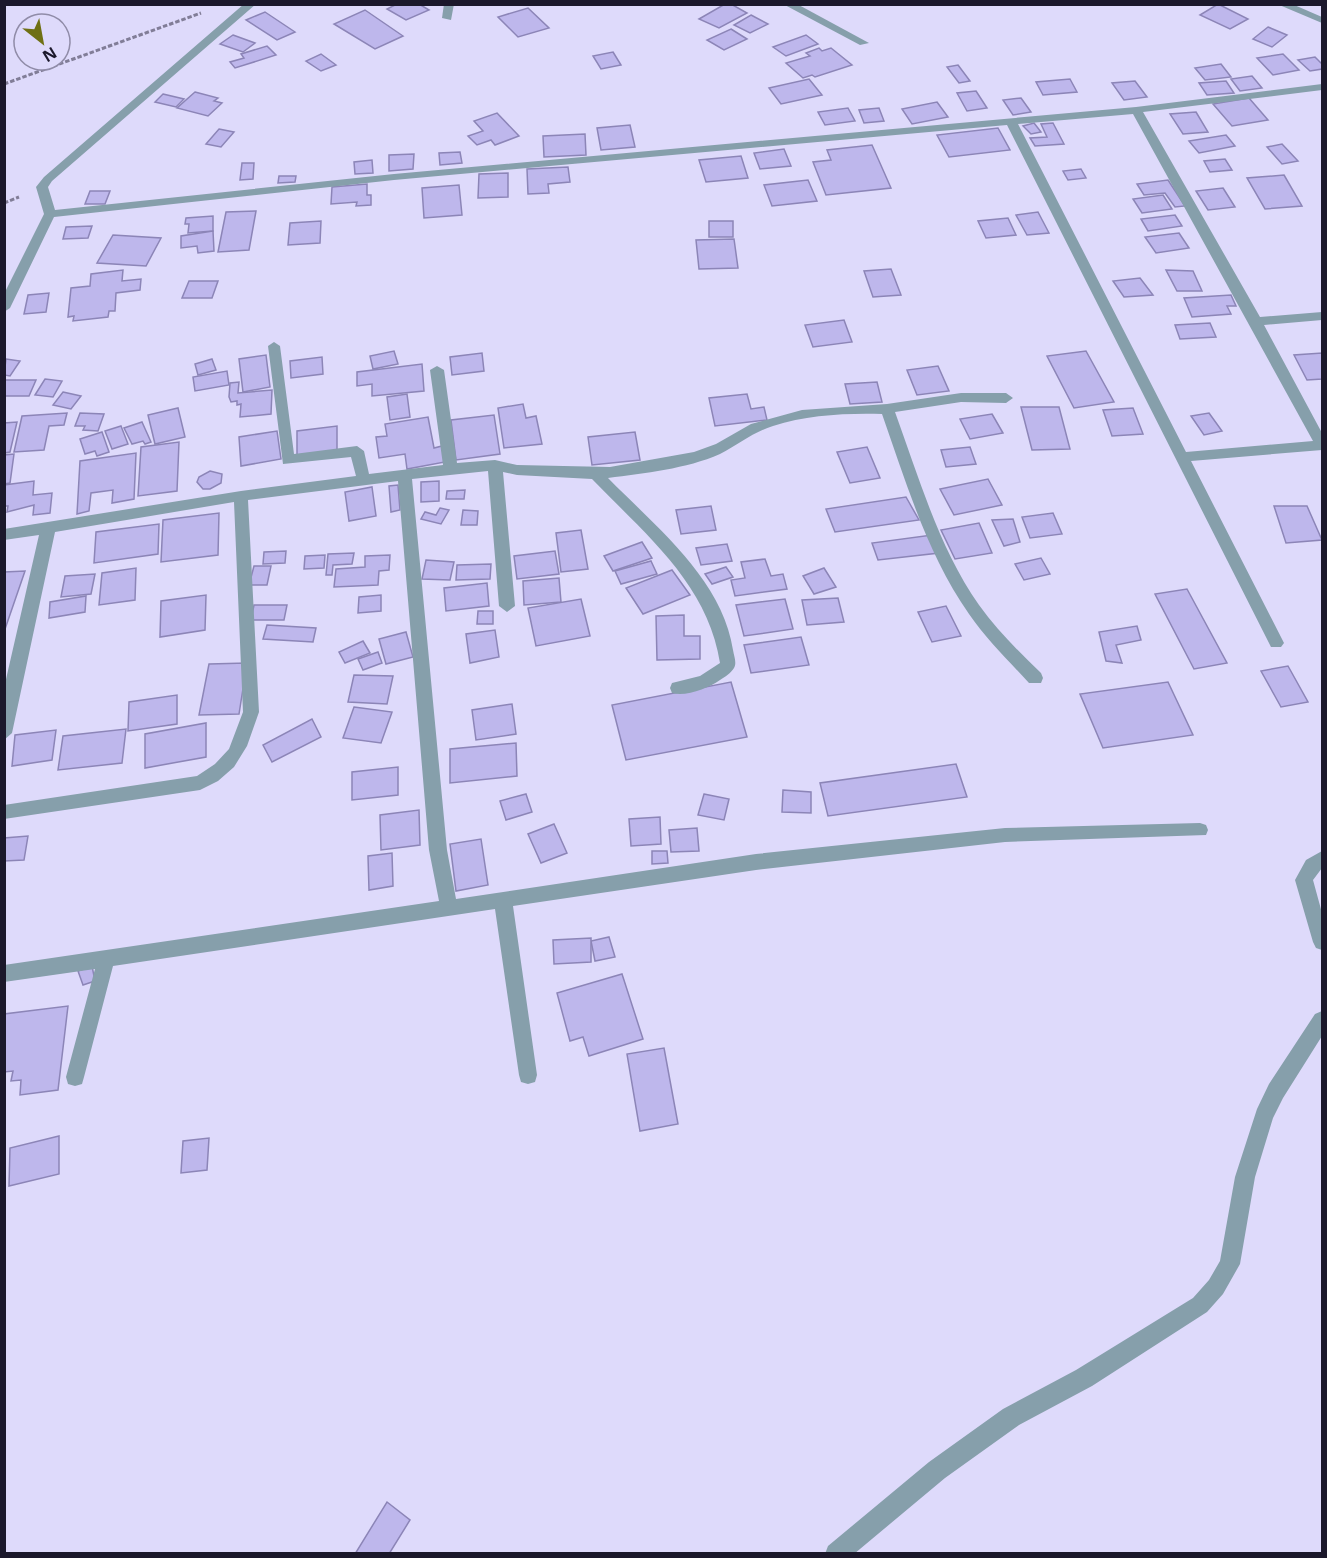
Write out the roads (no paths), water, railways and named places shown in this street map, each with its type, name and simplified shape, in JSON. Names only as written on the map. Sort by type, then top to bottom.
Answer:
[{"type":"street","points":[[4,308],[50,214],[42,187],[48,178],[251,4]]},
{"type":"street","points":[[447,18],[449,4]]},
{"type":"street","points":[[788,4],[864,43]]},
{"type":"street","points":[[1282,4],[1323,20]]},
{"type":"street","points":[[50,214],[394,177],[1136,110],[1323,87]]},
{"type":"street","points":[[1136,110],[1256,322],[1322,445],[1183,457]]},
{"type":"street","points":[[1010,120],[1276,643]]},
{"type":"street","points":[[1256,322],[1323,316]]},
{"type":"street","points":[[274,346],[288,460],[357,451],[364,481]]},
{"type":"street","points":[[436,370],[452,468]]},
{"type":"street","points":[[4,535],[241,496],[452,468],[495,465],[517,470],[596,474],[679,462],[710,453],[757,426],[777,421],[832,412],[887,409],[938,399],[984,395],[1006,398]]},
{"type":"street","points":[[887,409],[942,551],[972,608],[995,637],[1035,678]]},
{"type":"street","points":[[495,465],[507,606]]},
{"type":"street","points":[[596,474],[687,570],[715,616],[728,648],[728,665],[719,675],[703,683],[678,688]]},
{"type":"street","points":[[405,475],[438,850],[449,908]]},
{"type":"street","points":[[4,812],[200,783],[215,776],[234,758],[241,746],[251,712],[241,496]]},
{"type":"street","points":[[4,733],[48,529]]},
{"type":"street","points":[[4,974],[756,862],[1005,835],[1200,830]]},
{"type":"street","points":[[1323,859],[1312,865],[1304,880],[1323,942]]},
{"type":"street","points":[[503,900],[528,1075]]},
{"type":"street","points":[[75,1077],[106,960]]},
{"type":"street","points":[[836,1554],[938,1470],[1011,1417],[1084,1378],[1200,1305],[1211,1293],[1230,1264],[1245,1177],[1264,1116],[1276,1091],[1323,1020]]}]
